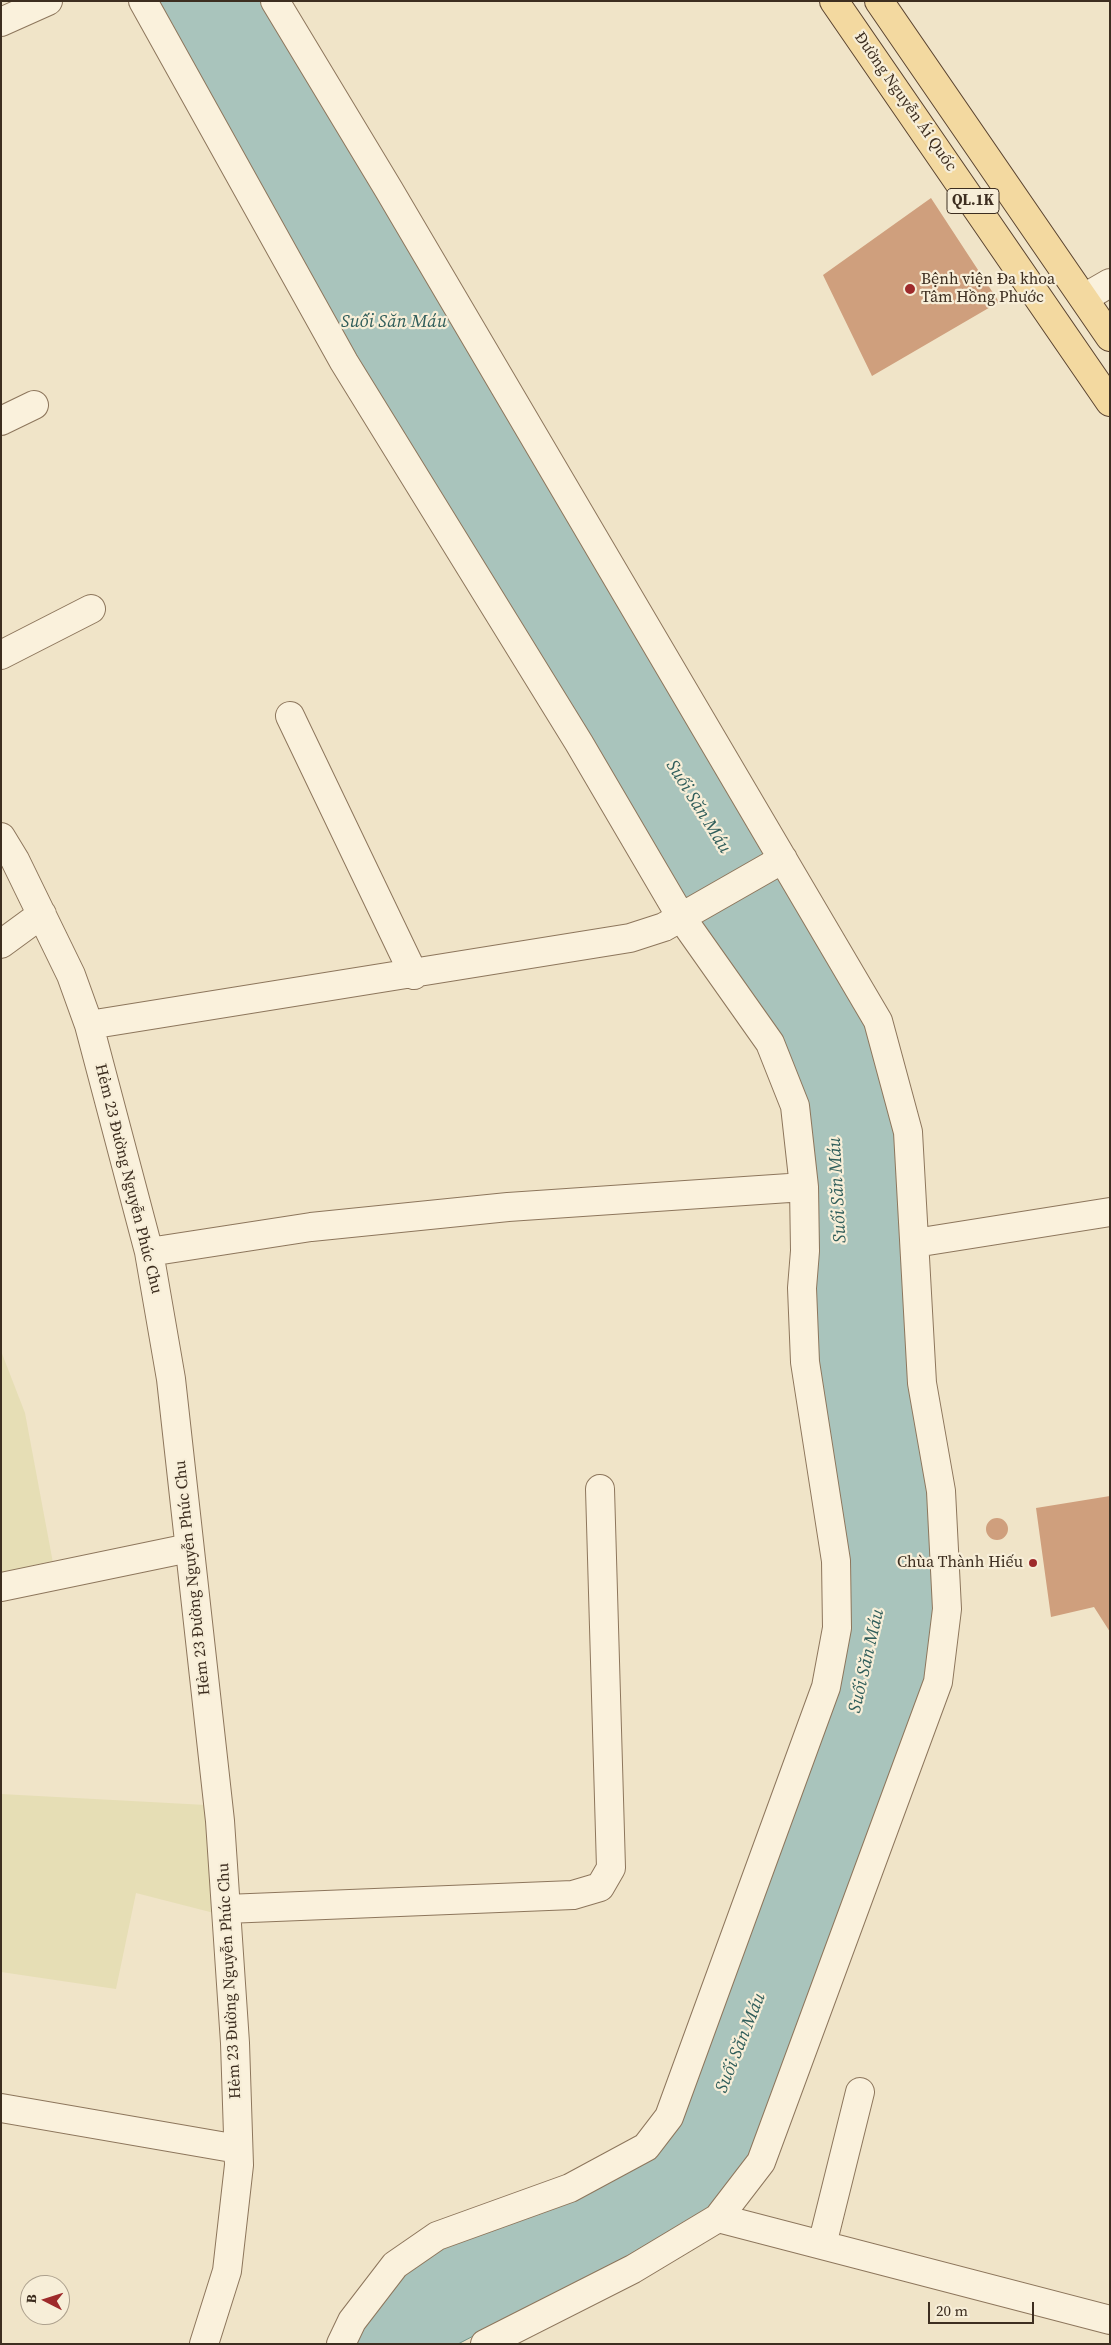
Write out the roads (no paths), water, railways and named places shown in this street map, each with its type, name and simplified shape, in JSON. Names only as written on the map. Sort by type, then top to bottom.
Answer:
[{"type":"main road","name":"Đường Nguyễn Ái Quốc","points":[[834,1],[1110,402]]},
{"type":"main road","name":"QL.1K","points":[[879,1],[1110,337]]},
{"type":"street","points":[[1,22],[48,1]]},
{"type":"street","points":[[143,1],[344,362],[573,734],[682,917],[770,1043],[795,1106],[804,1187],[805,1251],[802,1288],[805,1362],[836,1561],[837,1628],[826,1687],[669,2117],[646,2146],[570,2188],[437,2236],[416,2250],[395,2265],[352,2321],[341,2344]]},
{"type":"street","points":[[275,1],[389,190],[878,1020],[908,1132],[922,1383],[940,1491],[947,1600],[938,1682],[761,2162],[718,2218],[633,2269],[484,2344]]},
{"type":"street","points":[[1084,298],[1110,283]]},
{"type":"street","points":[[1,421],[34,405]]},
{"type":"street","points":[[1,655],[91,610]]},
{"type":"street","points":[[290,716],[414,975]]},
{"type":"street","name":"Hẻm 23 Đường Nguyễn Phúc Chu","points":[[1,837],[42,914],[71,975],[89,1025],[149,1252],[171,1379],[220,1821],[235,2043],[239,2165],[227,2272],[204,2344]]},
{"type":"street","points":[[89,1025],[414,975],[630,938],[664,927],[783,859]]},
{"type":"street","points":[[1,944],[42,914]]},
{"type":"street","points":[[149,1252],[311,1227],[518,1206],[804,1187]]},
{"type":"street","points":[[915,1243],[1110,1212]]},
{"type":"street","points":[[226,1909],[573,1895],[600,1887],[611,1868],[600,1490]]},
{"type":"street","points":[[1,1587],[189,1548]]},
{"type":"street","points":[[822,2245],[860,2092]]},
{"type":"street","points":[[1,2108],[238,2149]]},
{"type":"street","points":[[718,2218],[1110,2320]]},
{"type":"water","name":"Suối Săn Máu","points":[[158,1],[260,1],[355,158],[867,1025],[895,1134],[927,1490],[935,1607],[925,1680],[750,2154],[708,2209],[627,2256],[458,2344],[354,2344],[362,2327],[404,2275],[442,2248],[652,2158],[840,1682],[814,1293],[819,1248],[817,1186],[807,1103],[700,922],[352,350]]},
{"type":"place","name":"Bệnh viện Đa khoa Tâm Hồng Phước","points":[[910,289]]},
{"type":"place","name":"Chùa Thành Hiếu","points":[[1033,1563]]}]
